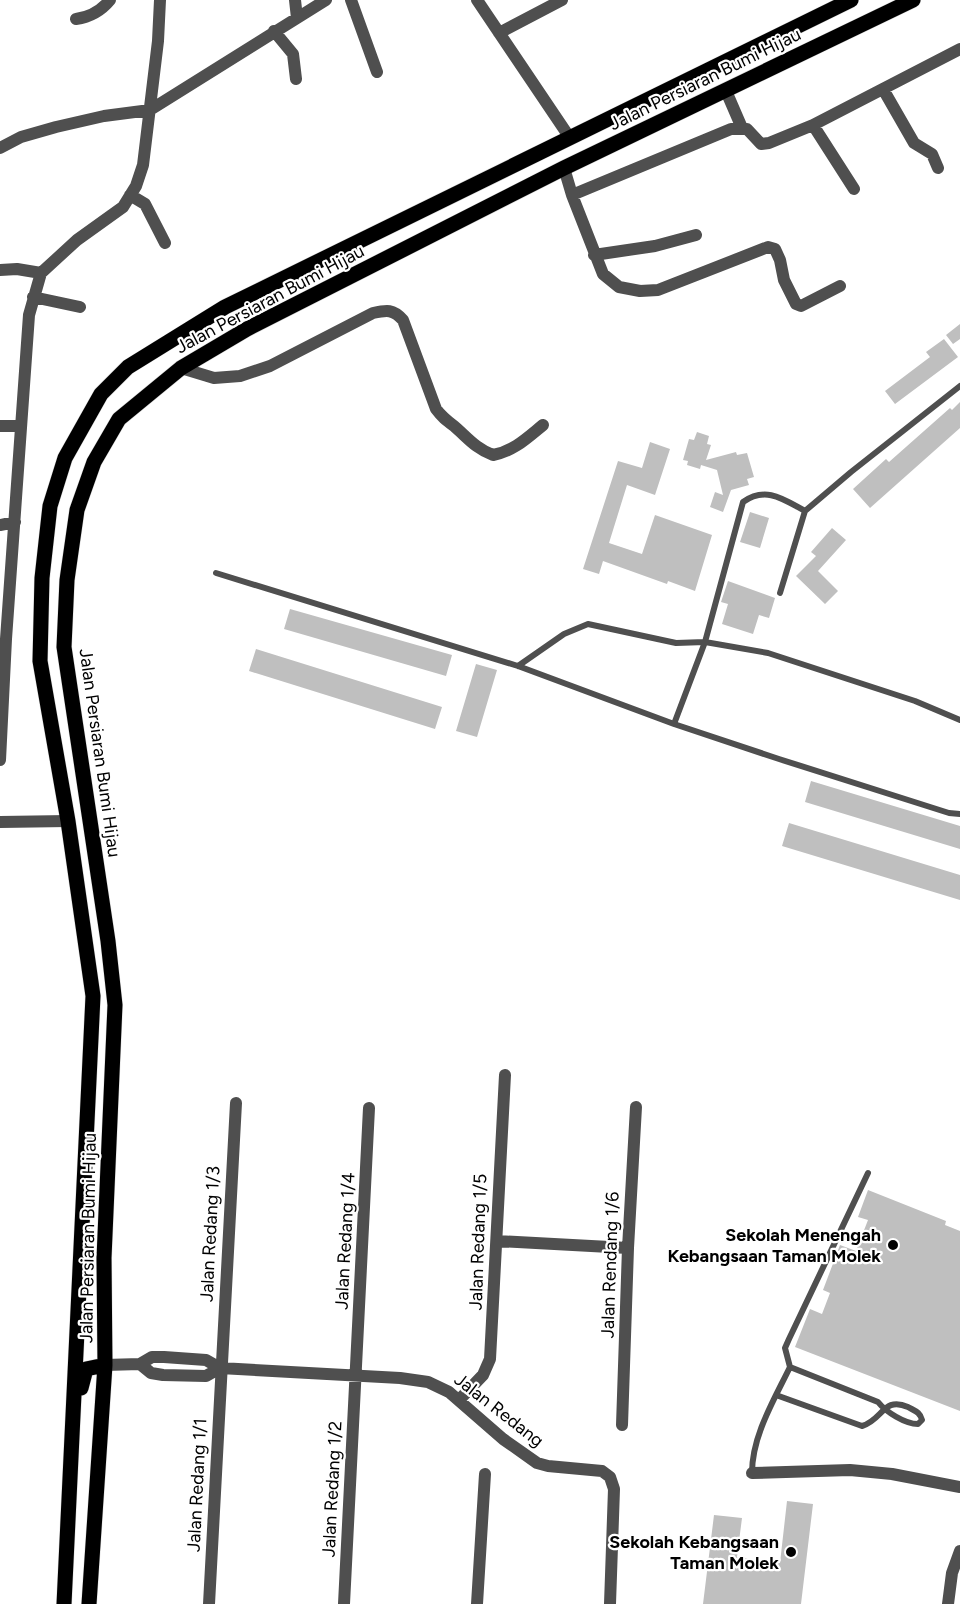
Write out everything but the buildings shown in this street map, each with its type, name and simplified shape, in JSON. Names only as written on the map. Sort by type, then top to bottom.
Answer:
[{"type":"main road","name":"Jalan Persiaran Bumi Hijau","points":[[64,1604],[93,996],[68,821],[39,644],[42,578],[50,506],[65,458],[101,394],[128,367],[225,307],[851,0]]},
{"type":"main road","points":[[857,0],[867,22]]},
{"type":"main road","name":"Jalan Persiaran Bumi Hijau","points":[[89,1604],[105,1365],[104,1258],[115,1005],[108,941],[64,648],[68,580],[77,510],[94,462],[119,418],[181,368],[247,329],[564,168],[913,0]]},
{"type":"main road","points":[[79,1299],[85,1351],[91,1360],[105,1365]]},
{"type":"main road","points":[[71,1441],[86,1369],[105,1365]]},
{"type":"street","points":[[76,19],[102,10],[110,0]]},
{"type":"street","points":[[0,760],[3,639],[15,522],[29,315],[41,273],[77,240],[123,207],[136,186],[143,165],[158,41],[160,0]]},
{"type":"street","points":[[296,0],[297,18]]},
{"type":"street","points":[[0,148],[21,137],[56,127],[104,116],[150,110],[326,0]]},
{"type":"street","points":[[351,0],[377,72]]},
{"type":"street","points":[[477,0],[570,138]]},
{"type":"street","points":[[499,33],[562,0]]},
{"type":"street","points":[[274,31],[293,54],[296,79]]},
{"type":"street","points":[[572,195],[731,129],[747,129],[761,144],[765,144],[813,125],[960,49]]},
{"type":"street","points":[[883,90],[914,143],[932,154],[938,168]]},
{"type":"street","points":[[726,91],[742,129]]},
{"type":"street","points":[[813,125],[854,189]]},
{"type":"street","points":[[564,168],[594,255],[603,274],[620,287],[640,291],[658,290],[768,247],[775,249],[784,280],[796,304],[801,306],[811,302],[840,286]]},
{"type":"street","points":[[130,195],[145,204],[165,243]]},
{"type":"street","points":[[594,255],[655,246],[696,235]]},
{"type":"street","points":[[0,270],[17,269],[41,273]]},
{"type":"street","points":[[33,297],[80,307]]},
{"type":"street","points":[[181,368],[214,378],[240,376],[270,366],[374,313],[389,310],[403,320],[436,409],[443,420],[472,444],[494,455],[505,453],[518,446],[543,425]]},
{"type":"street","points":[[0,426],[21,426]]},
{"type":"street","points":[[0,525],[15,522]]},
{"type":"street","points":[[0,822],[68,821]]},
{"type":"street","name":"Jalan Redang 1/5","points":[[460,1399],[483,1375],[490,1359],[505,1075]]},
{"type":"street","name":"Jalan Redang 1/3","points":[[220,1368],[236,1103]]},
{"type":"street","name":"Jalan Rendang 1/6","points":[[622,1425],[636,1107]]},
{"type":"street","name":"Jalan Redang 1/4","points":[[356,1377],[369,1108]]},
{"type":"street","points":[[497,1240],[628,1248]]},
{"type":"street","name":"Jalan Redang","points":[[105,1365],[140,1364],[153,1357],[164,1357],[206,1360],[220,1368],[420,1380],[438,1386],[460,1399],[491,1429],[537,1463],[602,1471],[610,1477],[614,1489],[610,1604]]},
{"type":"street","name":"Jalan Redang","points":[[140,1364],[151,1374],[163,1375],[206,1376],[220,1368]]},
{"type":"street","name":"Jalan Redang 1/1","points":[[209,1604],[220,1368]]},
{"type":"street","name":"Jalan Redang 1/2","points":[[344,1604],[356,1377]]},
{"type":"street","points":[[752,1473],[850,1470],[892,1474],[960,1487]]},
{"type":"street","points":[[477,1604],[485,1474]]},
{"type":"street","points":[[948,1604],[952,1573],[960,1551]]},
{"type":"lane","points":[[780,593],[805,512],[851,472],[960,386]]},
{"type":"lane","points":[[674,724],[705,642],[743,502],[754,495],[770,494],[805,512]]},
{"type":"lane","points":[[216,573],[518,666],[674,724],[949,813],[960,814]]},
{"type":"lane","points":[[518,666],[564,634],[588,624],[676,644],[705,642],[768,653],[915,701],[960,720]]},
{"type":"lane","points":[[752,1473],[756,1442],[790,1367],[785,1348],[868,1173]]},
{"type":"lane","points":[[776,1395],[862,1426],[869,1424],[884,1410],[893,1403],[920,1414],[922,1420],[914,1424],[884,1410],[878,1402],[790,1367]]},
{"type":"place","name":"Sekolah Menengah Kebangsaan Taman Molek","points":[[893,1245]]},
{"type":"place","name":"Sekolah Kebangsaan Taman Molek","points":[[791,1552]]}]
